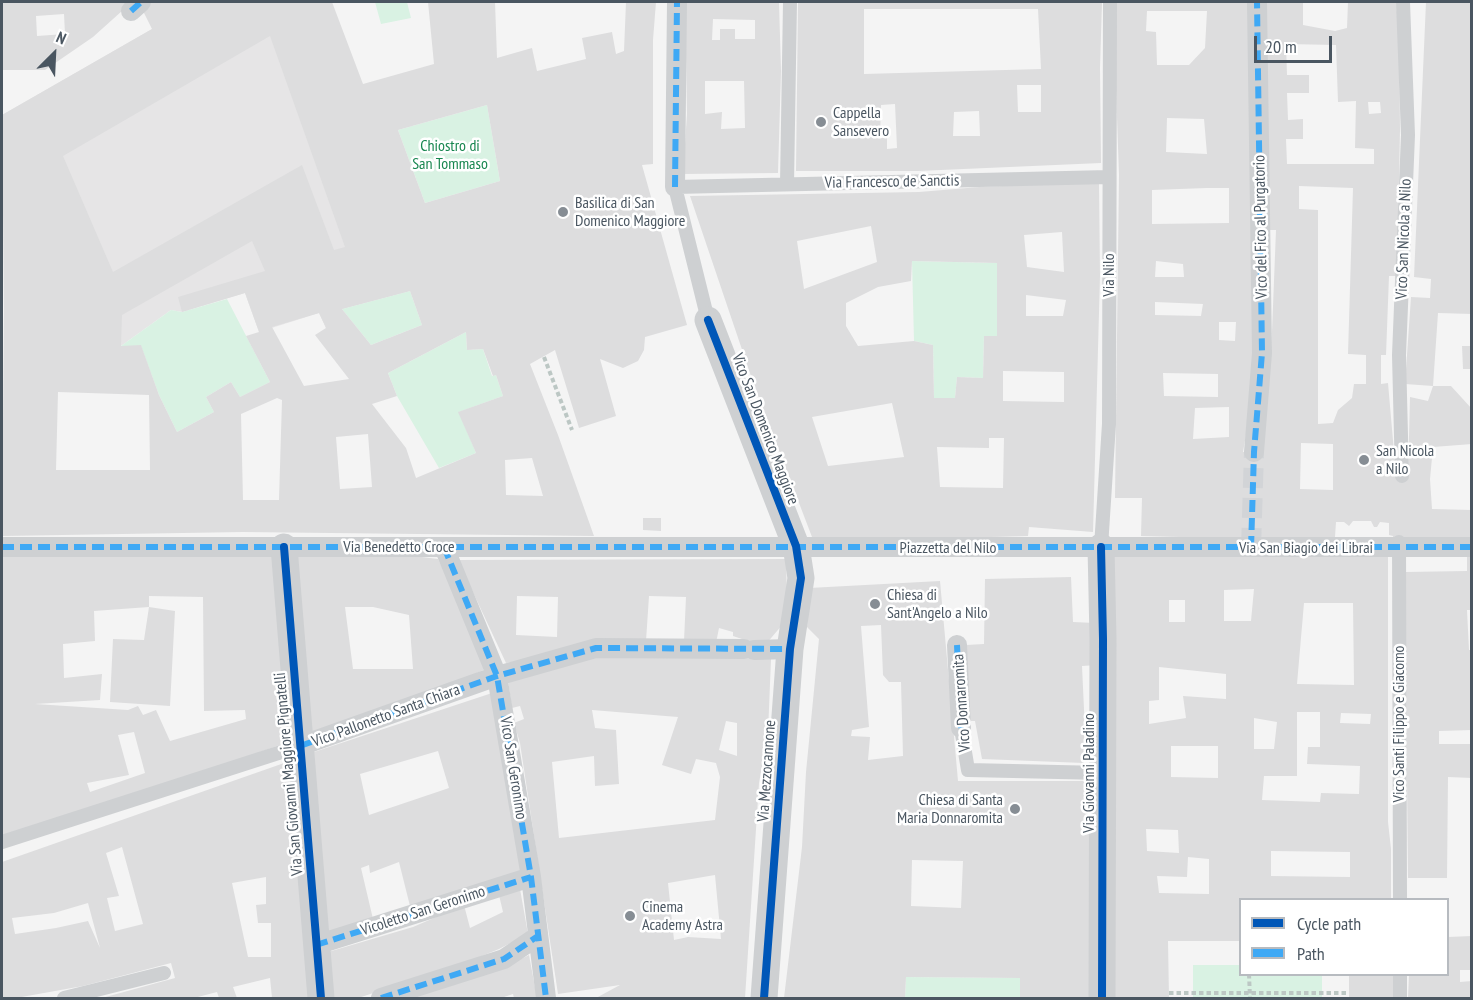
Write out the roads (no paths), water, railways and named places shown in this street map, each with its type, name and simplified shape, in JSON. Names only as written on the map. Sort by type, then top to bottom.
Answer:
[{"type":"street","name":"Vico San Domenico Maggiore","points":[[675,187],[676,2]]},
{"type":"street","name":"Vico del Fico al Purgatorio","points":[[1254,452],[1262,353],[1257,2]]},
{"type":"street","name":"Vico San Domenico Maggiore","points":[[708,320],[796,546]]},
{"type":"street","name":"Via San Biagio dei Librai","points":[[1101,547],[1399,545],[1472,547]]},
{"type":"street","name":"Piazzetta del Nilo","points":[[796,546],[803,548],[1101,547]]},
{"type":"street","name":"Via Benedetto Croce","points":[[2,547],[796,546]]},
{"type":"street","name":"Via Mezzocannone","points":[[764,999],[790,649],[801,578],[796,546]]},
{"type":"street","name":"Via San Giovanni Maggiore Pignatelli","points":[[284,547],[321,999]]},
{"type":"street","name":"Vico San Geronimo","points":[[444,547],[497,676],[531,878],[546,999]]},
{"type":"street","name":"Via Giovanni Paladino","points":[[1101,547],[1102,999]]},
{"type":"street","name":"Vico Donnaromita","points":[[957,645],[961,728]]},
{"type":"street","name":"Vico Pallonetto Santa Chiara","points":[[300,746],[497,676],[596,648],[790,649]]},
{"type":"street","name":"Vicoletto San Geronimo","points":[[316,945],[531,878]]},
{"type":"street","points":[[381,999],[504,959],[538,936]]},
{"type":"lane","points":[[786,184],[790,2]]},
{"type":"lane","name":"Via Nilo","points":[[1101,547],[1108,424],[1110,2]]},
{"type":"lane","name":"Vico San Nicola a Nilo","points":[[1402,476],[1399,355],[1408,135],[1403,2]]},
{"type":"lane","name":"Via Francesco de Sanctis","points":[[675,187],[1109,177]]},
{"type":"lane","name":"Vico San Domenico Maggiore","points":[[675,187],[708,320]]},
{"type":"lane","name":"Vico Santi Filippo e Giacomo","points":[[1399,545],[1400,898]]},
{"type":"lane","name":"Vico Donnaromita","points":[[961,728],[968,770],[1103,773]]},
{"type":"lane","name":"Vico Pallonetto Santa Chiara","points":[[2,842],[300,746]]},
{"type":"lane","points":[[64,999],[164,973]]},
{"type":"lane","points":[[1400,976],[1400,999]]},
{"type":"tunnel","points":[[1251,548],[1254,452]]},
{"type":"place","name":"Cappella Sansevero","points":[[821,122]]},
{"type":"place","name":"Basilica di San Domenico Maggiore","points":[[563,212]]},
{"type":"place","name":"San Nicola a Nilo","points":[[1364,460]]},
{"type":"place","name":"Chiesa di Sant'Angelo a Nilo","points":[[875,604]]},
{"type":"place","name":"Chiesa di Santa Maria Donnaromita","points":[[1015,809]]},
{"type":"place","name":"Cinema Academy Astra","points":[[630,916]]},
{"type":"park label","name":"Chiostro di San Tommaso","points":[[450,155]]}]
